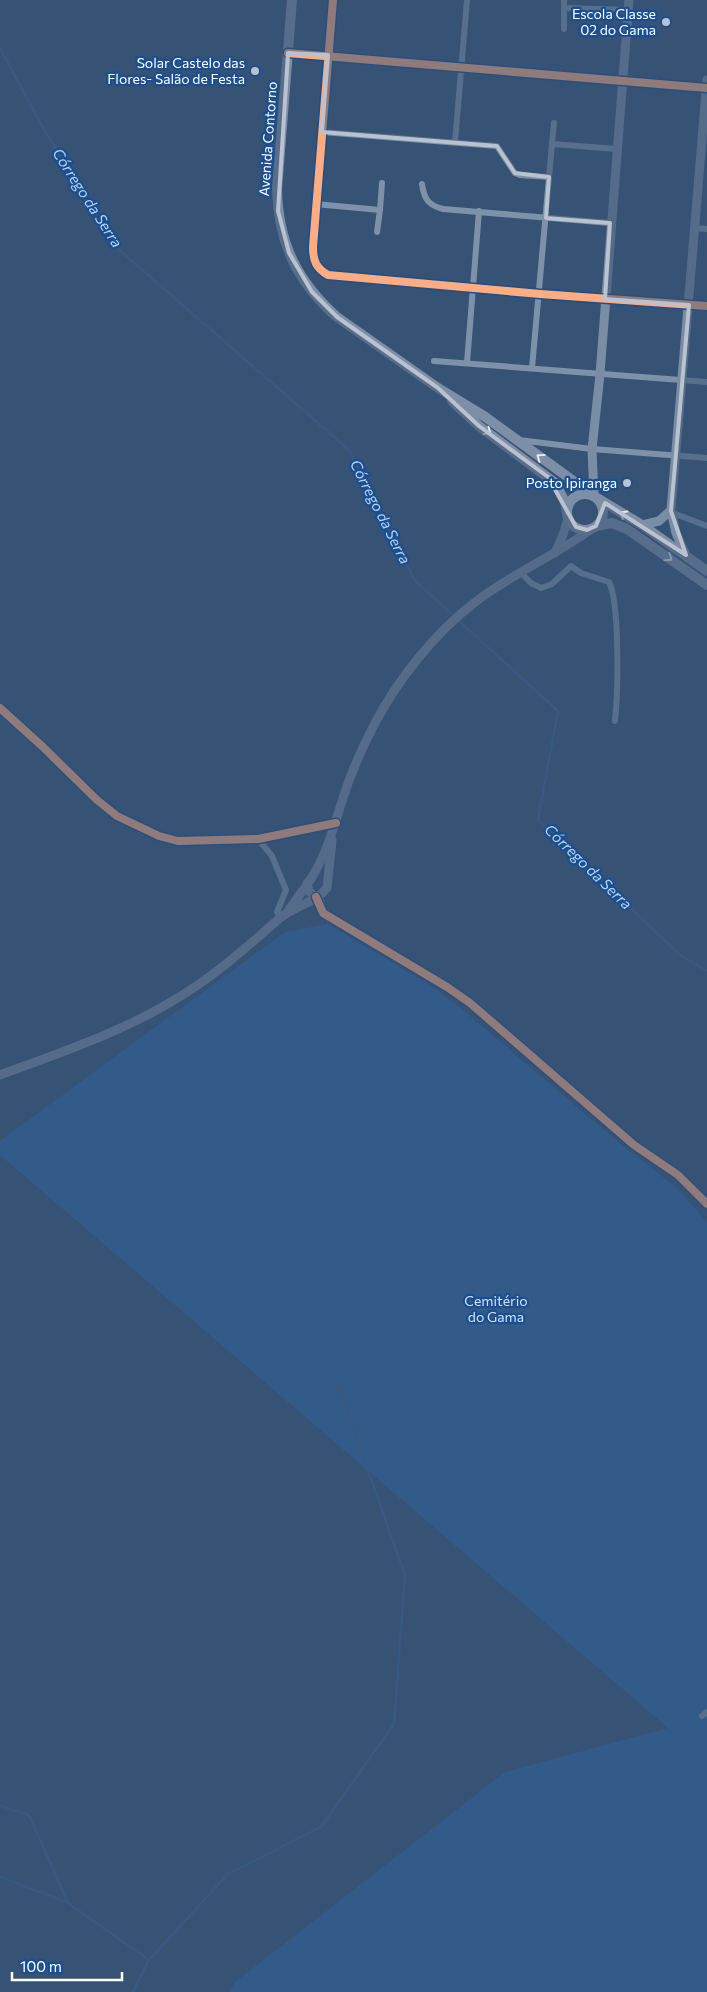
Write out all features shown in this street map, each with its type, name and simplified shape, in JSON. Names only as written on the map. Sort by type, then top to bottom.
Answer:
[{"type":"main road","name":"Avenida Contorno","points":[[292,0],[277,189],[281,231],[300,277],[322,304],[336,317],[438,388],[484,416],[595,497],[642,525],[707,570]]},
{"type":"main road","name":"Avenida Contorno","points":[[438,388],[479,426],[555,483],[568,515]]},
{"type":"main road","points":[[594,527],[600,522],[603,506],[595,497],[583,494],[573,498],[568,507],[568,515],[576,527],[587,530],[612,523],[627,529],[707,585]]},
{"type":"street","points":[[332,0],[315,204],[313,256],[318,268],[328,275],[540,294],[707,306]]},
{"type":"street","points":[[455,142],[466,0]]},
{"type":"street","points":[[564,0],[564,28]]},
{"type":"street","points":[[595,497],[592,449],[600,374],[610,223],[629,0]]},
{"type":"street","points":[[564,8],[628,10]]},
{"type":"street","points":[[288,53],[707,88]]},
{"type":"street","points":[[686,555],[676,532],[671,511],[694,228],[703,156],[707,80]]},
{"type":"street","points":[[532,368],[554,123]]},
{"type":"street","points":[[322,132],[497,146],[515,172],[520,175],[549,177]]},
{"type":"street","points":[[552,144],[617,149]]},
{"type":"street","points":[[377,232],[382,183]]},
{"type":"street","points":[[422,184],[424,196],[432,207],[610,223]]},
{"type":"street","points":[[315,204],[380,210]]},
{"type":"street","points":[[467,363],[479,211]]},
{"type":"street","points":[[694,228],[707,229]]},
{"type":"street","points":[[434,361],[707,382]]},
{"type":"street","points":[[516,440],[592,449],[707,458]]},
{"type":"street","points":[[642,525],[659,520],[671,511]]},
{"type":"street","points":[[671,511],[707,526]]},
{"type":"street","points":[[555,553],[564,536],[568,515]]},
{"type":"street","points":[[0,1075],[85,1043],[144,1016],[183,994],[255,942],[284,915],[314,873],[335,826],[355,763],[375,723],[407,672],[456,618],[475,602],[594,527]]},
{"type":"street","points":[[521,572],[531,583],[541,588],[552,584],[569,567],[608,582],[613,593],[616,627],[617,702],[615,721]]},
{"type":"street","points":[[0,708],[97,800],[117,816],[159,836],[178,841],[258,839],[335,826]]},
{"type":"street","points":[[284,915],[316,897],[327,888],[335,826]]},
{"type":"street","points":[[258,839],[272,856],[286,890],[277,912],[284,915]]},
{"type":"street","points":[[314,873],[324,874],[327,881]]},
{"type":"street","points":[[307,883],[309,891],[316,897],[323,913],[447,987],[470,1003],[634,1145],[703,1193],[707,1204]]},
{"type":"highlighted area","points":[[288,53],[328,55],[322,132],[497,146],[515,173],[549,177],[546,218],[610,223],[605,299],[689,305],[671,511],[686,555],[605,503],[596,526],[587,530],[576,527],[548,477],[479,426],[438,388],[337,317],[312,292],[289,253],[278,211]]},
{"type":"green space","name":"Cemitério do Gama","points":[[328,924],[431,986],[452,1001],[622,1145],[677,1188],[707,1222],[707,1992],[230,1992],[235,1982],[505,1772],[668,1728],[0,1155],[0,1141],[285,932]]},
{"type":"waterway","name":"Córrego da Serra","points":[[0,48],[43,128],[116,247],[349,450],[415,581],[454,616]]},
{"type":"waterway","name":"Córrego da Serra","points":[[458,620],[558,711],[538,820],[680,955],[707,971]]},
{"type":"waterway","points":[[133,1992],[149,1960],[228,1874],[321,1827],[394,1724],[405,1575],[337,1383]]},
{"type":"waterway","points":[[0,1806],[29,1815],[68,1903],[149,1960]]},
{"type":"waterway","points":[[0,1877],[66,1902]]},
{"type":"cycle path","points":[[333,0],[313,247],[316,264],[324,272],[328,275],[540,294],[707,306]]},
{"type":"cycle path","points":[[288,53],[707,88]]},
{"type":"cycle path","points":[[0,708],[97,800],[117,816],[159,836],[178,841],[258,839],[336,823]]},
{"type":"cycle path","points":[[316,897],[323,913],[447,987],[470,1003],[634,1145],[678,1175],[707,1204]]},
{"type":"place","name":"Escola Classe 02 do Gama","points":[[666,22]]},
{"type":"place","name":"Solar Castelo das Flores- Salão de Festa","points":[[255,71]]},
{"type":"place","name":"Posto Ipiranga","points":[[627,483]]}]
